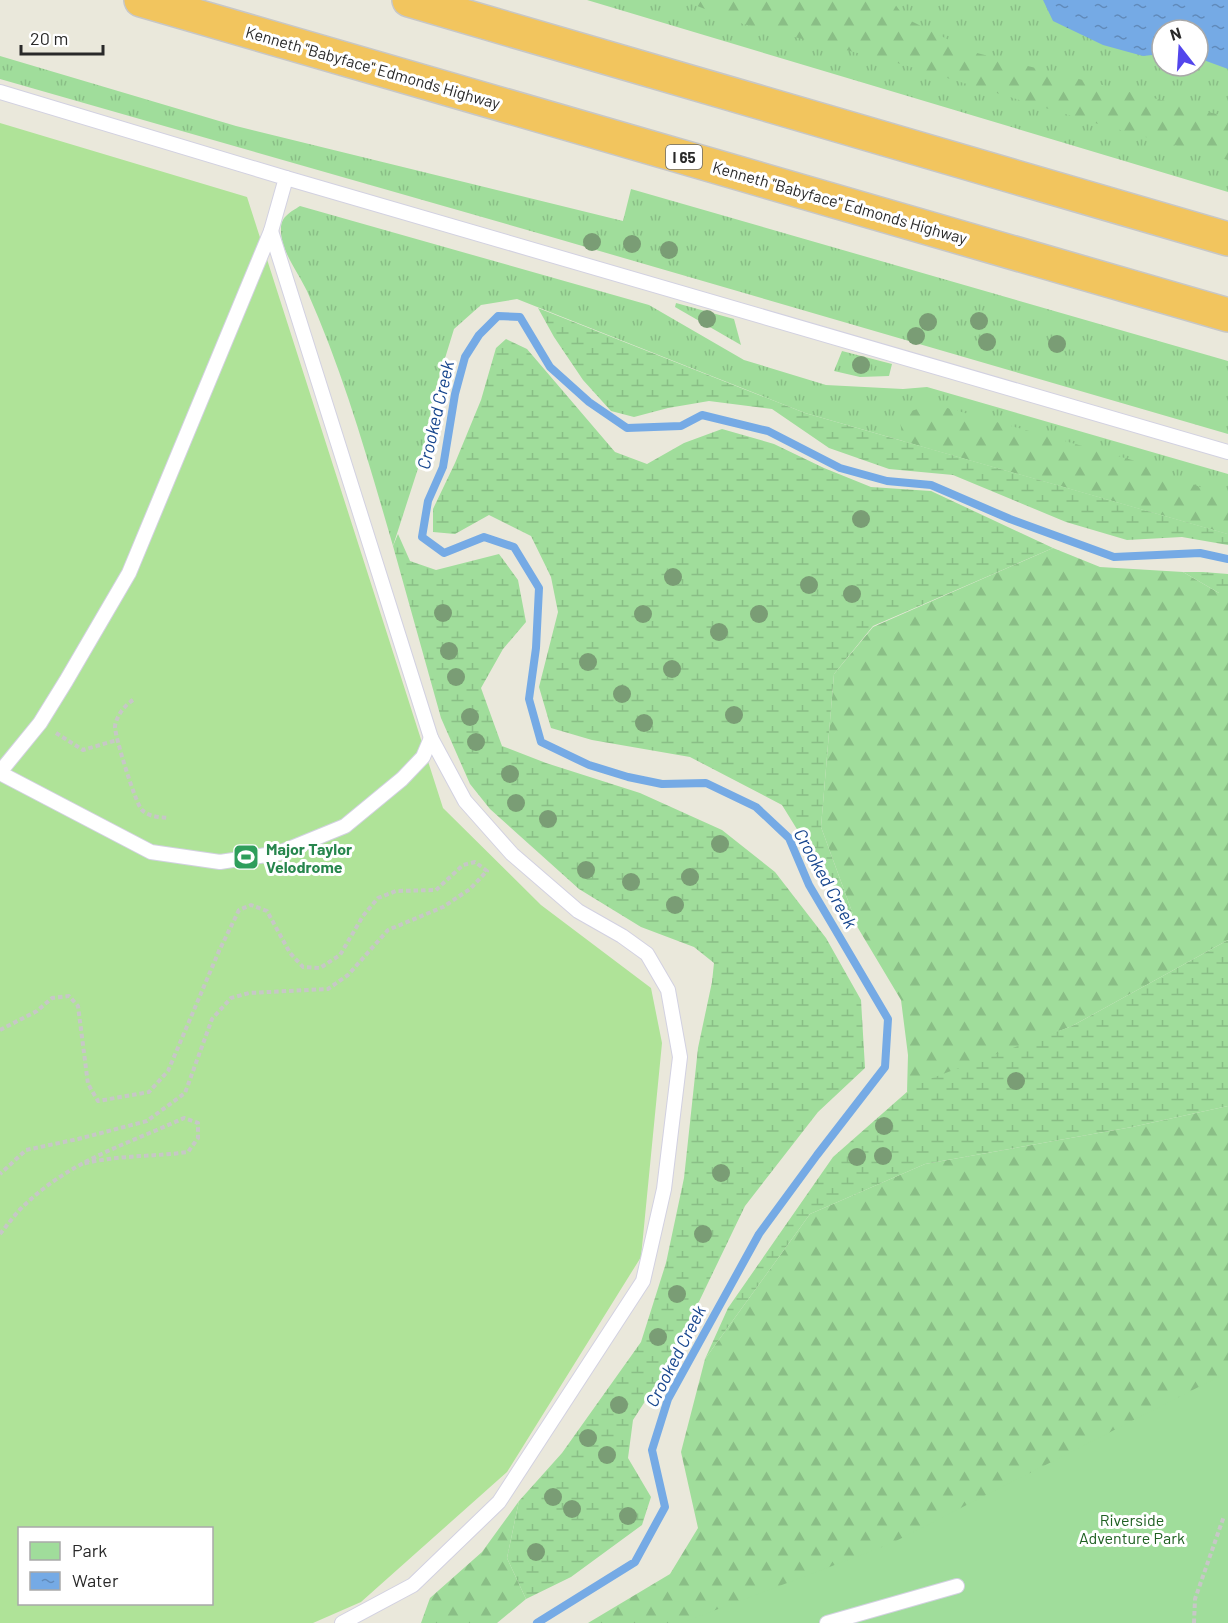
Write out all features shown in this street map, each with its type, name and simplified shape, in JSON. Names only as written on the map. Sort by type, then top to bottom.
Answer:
[{"type":"highway","name":"Kenneth \"Babyface\" Edmonds Highway","points":[[141,0],[1228,315]]},
{"type":"highway","points":[[409,0],[1228,239]]},
{"type":"lane","points":[[0,92],[286,178],[1228,452]]},
{"type":"lane","points":[[286,178],[271,231],[129,573],[40,723],[0,772],[151,852],[220,862],[279,853],[345,826],[402,779],[423,757],[431,738]]},
{"type":"lane","points":[[271,231],[431,738],[465,801],[512,854],[578,911],[622,936],[646,954],[668,990],[680,1057],[664,1189],[643,1281],[499,1502],[413,1585],[342,1623]]},
{"type":"lane","points":[[827,1623],[957,1586]]},
{"type":"path","points":[[133,700],[120,711],[114,727],[117,740],[134,796],[141,810],[154,817],[168,818]]},
{"type":"path","points":[[40,723],[83,750],[117,740]]},
{"type":"path","points":[[0,1030],[37,1011],[52,998],[69,996],[78,1006],[88,1084],[98,1101],[149,1092],[168,1071],[239,910],[251,904],[267,911],[290,953],[303,967],[320,968],[340,956],[363,916],[378,898],[396,891],[436,890],[463,865],[475,862],[487,871],[470,890],[443,907],[388,930],[348,975],[328,989],[249,993],[231,998],[212,1019],[185,1093],[147,1121],[26,1150],[0,1174]]},
{"type":"path","points":[[0,1234],[27,1202],[70,1170],[104,1152],[184,1118],[198,1123],[198,1138],[188,1152],[152,1157],[120,1157],[82,1164]]},
{"type":"path","points":[[1194,1623],[1195,1599],[1224,1516]]},
{"type":"green space","points":[[587,0],[1228,0],[1228,192]]},
{"type":"green space","points":[[682,0],[892,0],[905,18],[973,52],[1228,117],[1228,160],[1095,123],[901,64],[743,24]]},
{"type":"green space","points":[[0,56],[236,126],[623,221],[631,189],[1228,361],[1228,434],[0,79]]},
{"type":"green space","name":"Major Taylor Velodrome","points":[[0,123],[247,197],[443,808],[541,905],[651,988],[662,1043],[641,1257],[507,1472],[361,1602],[313,1623],[0,1623]]},
{"type":"green space","points":[[300,206],[649,305],[744,360],[826,385],[903,389],[927,387],[1228,474],[1228,534],[805,413],[517,299],[481,305],[454,329],[434,394],[423,453],[393,546],[333,354],[307,291],[283,245],[281,225],[287,215]]},
{"type":"green space","points":[[676,303],[734,319],[741,345],[675,307]]},
{"type":"green space","points":[[538,308],[805,413],[1228,534],[1228,545],[1182,537],[1127,540],[1066,522],[953,475],[889,469],[829,448],[772,409],[709,401],[634,417],[611,411],[583,380],[554,337]]},
{"type":"green space","points":[[506,339],[527,349],[615,452],[647,464],[684,443],[722,429],[774,444],[871,487],[931,491],[1053,548],[873,626],[834,674],[821,827],[858,928],[782,805],[690,757],[592,740],[551,728],[539,687],[558,612],[551,577],[531,536],[489,515],[455,534],[433,532],[433,509],[481,400],[496,348]]},
{"type":"green space","points":[[842,351],[892,364],[889,376],[860,377],[834,371]]},
{"type":"green space","points":[[933,404],[1132,460],[1228,498],[1228,534],[903,441],[899,415]]},
{"type":"green space","points":[[398,534],[410,561],[436,570],[499,554],[518,580],[526,622],[503,649],[481,688],[502,746],[546,763],[640,793],[722,830],[775,872],[826,938],[861,1000],[865,1068],[818,1112],[745,1206],[669,1364],[633,1420],[628,1458],[651,1497],[642,1525],[571,1577],[526,1599],[507,1558],[519,1501],[562,1453],[641,1342],[666,1263],[684,1178],[698,1048],[714,963],[694,947],[641,927],[579,889],[490,809],[470,784],[441,718],[393,546]]},
{"type":"green space","points":[[1053,548],[1100,567],[1183,572],[1219,593],[1228,593],[1228,940],[1072,1026],[907,1092],[908,1055],[901,1000],[858,928],[821,827],[834,674],[873,627]]},
{"type":"green space","points":[[1183,572],[1228,574],[1228,593],[1219,593]]},
{"type":"green space","points":[[1228,940],[1228,1106],[1132,1127],[925,1164],[810,1214],[705,1359],[728,1308],[833,1157],[916,1084],[1072,1026]]},
{"type":"green space","points":[[1228,1106],[1228,1428],[761,1623],[588,1623],[670,1574],[698,1528],[681,1452],[705,1359],[810,1214],[925,1164],[1132,1127]]},
{"type":"green space","name":"Riverside Adventure Park","points":[[1228,1372],[1228,1623],[681,1623],[890,1544]]},
{"type":"green space","points":[[519,1501],[507,1558],[526,1599],[497,1623],[421,1623],[430,1598],[482,1552]]},
{"type":"water","points":[[1043,0],[1228,0],[1228,69],[1210,62],[1210,18],[1150,18],[1150,55],[1143,56],[1103,45],[1053,21]]},
{"type":"waterway","name":"Crooked Creek","points":[[537,1623],[635,1562],[665,1507],[652,1450],[668,1399],[759,1234],[885,1067],[888,1019],[809,885],[789,838],[756,807],[706,783],[662,784],[628,777],[589,765],[541,742],[529,699],[536,648],[539,588],[514,547],[484,537],[444,553],[422,537],[428,501],[443,467],[455,394],[465,357],[479,335],[498,316],[520,317],[550,367],[589,402],[627,428],[681,426],[702,415],[768,431],[840,468],[887,481],[931,485],[1010,519],[1114,557],[1200,553],[1228,559]]},
{"type":"place","name":"Major Taylor Velodrome","points":[[246,857]]}]
